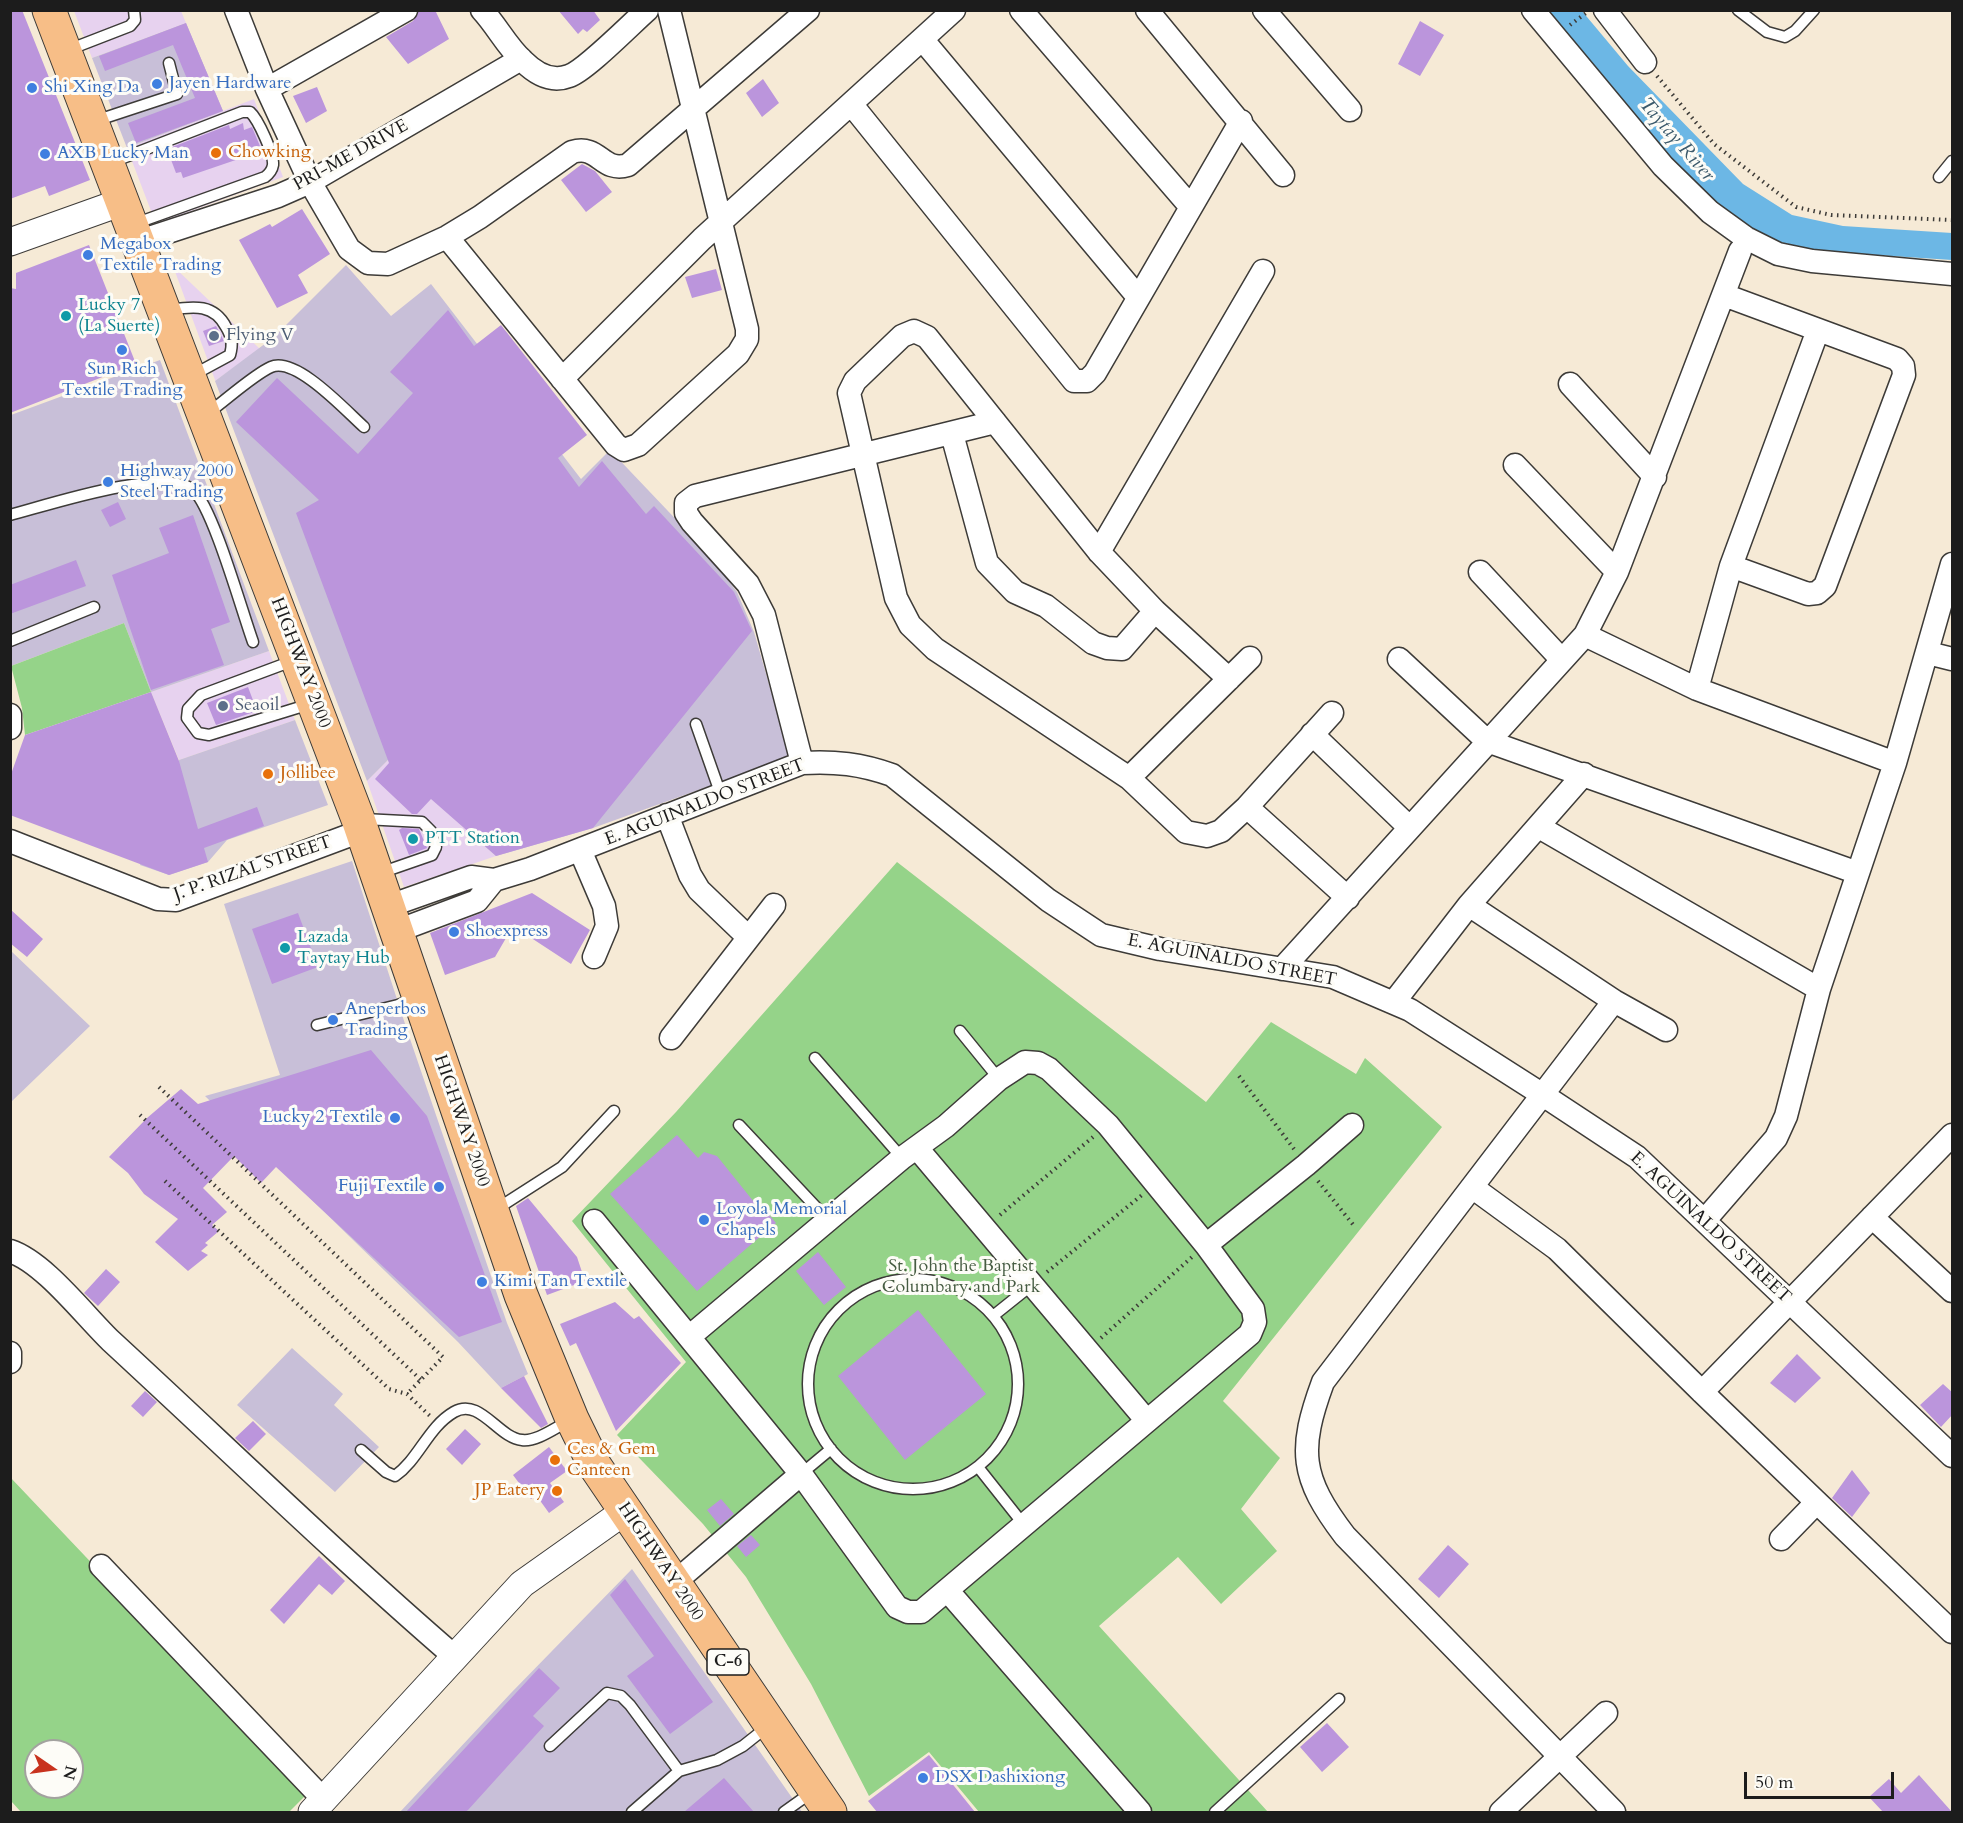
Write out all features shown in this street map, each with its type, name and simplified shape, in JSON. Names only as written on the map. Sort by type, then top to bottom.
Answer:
[{"type":"main road","name":"HIGHWAY 2000","points":[[49,10],[315,703],[393,918],[491,1212],[521,1295],[572,1419],[595,1466],[822,1801]]},
{"type":"street","points":[[236,10],[267,89],[310,182],[349,249],[368,263],[388,264],[447,237],[480,217],[572,152],[584,149],[597,154],[607,164],[618,168],[627,165],[808,10]]},
{"type":"street","points":[[267,89],[406,10]]},
{"type":"street","points":[[494,14],[520,59],[538,74],[556,79],[570,76],[647,10]]},
{"type":"street","points":[[447,237],[616,445],[624,450],[638,445],[738,354],[747,339],[747,330],[719,224],[669,10]]},
{"type":"street","points":[[562,379],[719,224],[954,10]]},
{"type":"street","points":[[1022,10],[1190,207]]},
{"type":"street","points":[[1147,10],[1241,121],[1283,175]]},
{"type":"street","points":[[1264,10],[1350,110]]},
{"type":"street","points":[[1533,10],[1663,166],[1710,212],[1746,238],[1778,254],[1812,261],[1953,274]]},
{"type":"street","points":[[1605,10],[1645,62]]},
{"type":"street","points":[[922,39],[1138,297]]},
{"type":"street","name":"PRI-ME DRIVE","points":[[130,223],[278,196],[310,182],[520,59]]},
{"type":"street","points":[[852,105],[1074,381],[1087,381],[1095,373],[1241,121]]},
{"type":"street","points":[[10,242],[130,223]]},
{"type":"street","points":[[1282,969],[1585,635],[1617,572],[1740,251]]},
{"type":"street","points":[[1099,552],[1263,271]]},
{"type":"street","points":[[1724,295],[1897,359],[1903,366],[1904,375],[1825,586],[1817,593],[1808,594],[1731,566]]},
{"type":"street","points":[[1697,689],[1731,566],[1818,330]]},
{"type":"street","points":[[1229,679],[1155,611],[1099,552],[927,337],[914,331],[902,336],[855,381],[849,393],[851,411],[865,455],[896,598],[910,625],[934,650],[1129,778],[1186,832],[1207,836],[1221,831],[1247,807],[1332,713]]},
{"type":"street","points":[[1570,384],[1655,477]]},
{"type":"street","points":[[802,763],[764,615],[748,584],[692,522],[686,513],[686,502],[695,496],[995,422]]},
{"type":"street","points":[[952,434],[987,563],[1015,592],[1046,606],[1093,643],[1107,648],[1122,649],[1155,611]]},
{"type":"street","points":[[1515,465],[1617,572]]},
{"type":"street","points":[[1705,1220],[1776,1138],[1785,1116],[1819,989],[1895,763],[1953,564]]},
{"type":"street","points":[[1480,572],[1562,660]]},
{"type":"street","points":[[1585,635],[1697,689],[1895,763]]},
{"type":"street","points":[[1928,653],[1953,659]]},
{"type":"street","points":[[1129,778],[1250,658]]},
{"type":"street","points":[[1399,659],[1487,741],[1858,873]]},
{"type":"street","points":[[10,715],[10,728]]},
{"type":"street","points":[[1312,734],[1410,828]]},
{"type":"street","name":"E. AGUINALDO STREET","points":[[393,918],[477,902],[494,880],[580,850],[802,763],[837,761],[865,766],[892,775],[1048,900],[1101,935],[1160,949],[1334,977],[1394,1002],[1543,1095],[1637,1157],[1953,1456]]},
{"type":"street","points":[[1394,1002],[1469,905],[1584,774]]},
{"type":"street","points":[[1247,807],[1348,898]]},
{"type":"street","points":[[667,815],[690,875],[699,890],[748,937]]},
{"type":"street","name":"J. P. RIZAL STREET","points":[[10,841],[158,899],[176,900],[360,825]]},
{"type":"street","points":[[1539,827],[1819,989]]},
{"type":"street","points":[[580,850],[604,906],[607,926],[594,957]]},
{"type":"street","points":[[671,1038],[774,905]]},
{"type":"street","points":[[1469,905],[1614,1001],[1666,1030]]},
{"type":"street","points":[[1614,1001],[1323,1382],[1311,1416],[1305,1449],[1311,1482],[1325,1510],[1344,1536],[1614,1812]]},
{"type":"street","points":[[594,1221],[801,1474],[897,1607],[908,1612],[921,1612],[1250,1334],[1255,1323],[1253,1309],[1206,1245],[1108,1125],[1038,1063],[1025,1062],[999,1079],[946,1126],[910,1153],[830,1222],[689,1337]]},
{"type":"street","points":[[1206,1245],[1306,1166],[1352,1125]]},
{"type":"street","points":[[1702,1392],[1953,1135]]},
{"type":"street","points":[[910,1153],[984,1228],[1033,1283],[1147,1420]]},
{"type":"street","points":[[1472,1187],[1557,1249],[1816,1503],[1953,1632]]},
{"type":"street","points":[[1872,1217],[1953,1291]]},
{"type":"street","points":[[10,1251],[38,1267],[88,1320],[331,1548],[455,1657]]},
{"type":"street","points":[[10,1353],[10,1362]]},
{"type":"street","points":[[675,1582],[801,1474]]},
{"type":"street","points":[[1781,1539],[1816,1503]]},
{"type":"street","points":[[101,1566],[318,1806],[522,1584],[626,1510]]},
{"type":"street","points":[[947,1590],[1140,1812]]},
{"type":"street","points":[[1501,1812],[1558,1755],[1606,1713]]},
{"type":"lane","points":[[65,51],[130,26],[135,20],[134,10]]},
{"type":"lane","points":[[1738,10],[1767,32],[1785,37],[1795,31],[1814,10]]},
{"type":"lane","points":[[92,123],[177,94],[169,63]]},
{"type":"lane","points":[[108,164],[242,112],[250,112],[256,118],[268,148],[273,166],[265,177],[130,223]]},
{"type":"lane","points":[[1940,177],[1953,161]]},
{"type":"lane","points":[[164,310],[198,307],[211,309],[222,319],[231,337],[230,355],[191,376]]},
{"type":"lane","points":[[205,415],[272,366],[286,365],[300,372],[364,427]]},
{"type":"lane","points":[[10,515],[130,485],[165,483],[189,487],[201,499],[213,523],[253,642]]},
{"type":"lane","points":[[10,640],[94,607]]},
{"type":"lane","points":[[298,659],[201,695],[188,709],[188,717],[198,733],[208,735],[315,703]]},
{"type":"lane","points":[[696,724],[721,795]]},
{"type":"lane","points":[[360,825],[422,822],[430,831],[436,847],[432,855],[377,874]]},
{"type":"lane","points":[[317,1025],[398,1005],[419,997]]},
{"type":"lane","points":[[960,1031],[999,1079]]},
{"type":"lane","points":[[815,1058],[910,1153]]},
{"type":"lane","points":[[491,1212],[562,1167],[614,1111]]},
{"type":"lane","points":[[739,1125],[830,1222]]},
{"type":"lane","points":[[919,1278],[952,1286],[974,1298],[993,1316],[1003,1329],[1016,1361],[1017,1394],[1014,1411],[1001,1442],[978,1467],[949,1483],[933,1487],[901,1489],[884,1486],[855,1472],[831,1449],[814,1419],[808,1386],[813,1352],[824,1328],[840,1308],[868,1288],[884,1282],[919,1278]]},
{"type":"lane","points":[[993,1316],[1033,1283]]},
{"type":"lane","points":[[361,1450],[386,1472],[395,1476],[438,1424],[456,1410],[466,1408],[476,1411],[511,1437],[521,1441],[530,1440],[572,1419]]},
{"type":"lane","points":[[801,1474],[831,1449]]},
{"type":"lane","points":[[978,1467],[1024,1525]]},
{"type":"lane","points":[[550,1746],[591,1705],[607,1693],[621,1696],[630,1705],[679,1771]]},
{"type":"lane","points":[[1215,1812],[1339,1699]]},
{"type":"lane","points":[[632,1812],[679,1771],[725,1755],[743,1746],[769,1725]]},
{"type":"lane","points":[[784,1812],[822,1801]]},
{"type":"path","points":[[1562,30],[1590,10]]},
{"type":"path","points":[[1645,62],[1714,144],[1796,207],[1831,215],[1953,220]]},
{"type":"path","points":[[159,1087],[443,1357],[407,1394]]},
{"type":"path","points":[[140,1115],[421,1380]]},
{"type":"path","points":[[984,1228],[1108,1125]]},
{"type":"path","points":[[165,1181],[389,1389],[407,1394],[438,1424]]},
{"type":"path","points":[[1033,1283],[1156,1184]]},
{"type":"path","points":[[1088,1349],[1206,1245]]},
{"type":"shaded area","points":[[74,11],[181,11],[186,23],[92,58]]},
{"type":"shaded area","name":"Jayen Hardware","points":[[186,23],[223,111],[127,148],[92,58]]},
{"type":"shaded area","points":[[254,99],[283,177],[156,224],[127,148]]},
{"type":"shaded area","points":[[346,265],[391,316],[431,284],[581,479],[610,450],[706,551],[737,592],[754,632],[790,757],[593,828],[496,856],[388,760],[367,781],[215,381],[274,337]]},
{"type":"shaded area","points":[[173,266],[260,349],[215,381],[215,380]]},
{"type":"shaded area","name":"Highway 2000 Steel Trading","points":[[160,360],[269,651],[151,692],[124,623],[11,666],[11,415]]},
{"type":"shaded area","name":"Seaoil","points":[[269,651],[295,720],[179,760],[151,692]]},
{"type":"shaded area","points":[[295,720],[328,805],[227,840],[208,862],[169,875],[140,865],[179,760]]},
{"type":"shaded area","points":[[388,760],[496,856],[404,887],[367,781]]},
{"type":"shaded area","points":[[352,861],[507,1323],[528,1374],[501,1388],[458,1342],[205,1096],[280,1075],[224,904]]},
{"type":"shaded area","points":[[11,951],[90,1026],[11,1102]]},
{"type":"shaded area","points":[[292,1348],[343,1394],[334,1405],[379,1447],[335,1492],[237,1405]]},
{"type":"shaded area","points":[[632,1569],[802,1812],[400,1812],[511,1693]]},
{"type":"green space","points":[[124,623],[151,692],[25,735],[22,708],[11,666]]},
{"type":"green space","name":"St. John the Baptist Columbary and Park","points":[[897,862],[1206,1102],[1271,1022],[1356,1074],[1365,1058],[1442,1127],[1223,1401],[1280,1458],[1241,1509],[1277,1551],[1221,1604],[1178,1557],[1099,1626],[1268,1812],[979,1812],[929,1752],[869,1796],[811,1684],[746,1577],[703,1524],[617,1435],[686,1362],[572,1221],[676,1112]]},
{"type":"green space","points":[[10,1477],[309,1792],[289,1812],[21,1812],[11,1801]]},
{"type":"water","name":"Taytay River","points":[[1549,11],[1582,11],[1628,66],[1743,184],[1792,215],[1843,226],[1952,233],[1952,260],[1815,251],[1758,236],[1697,189],[1607,86]]},
{"type":"building","points":[[10,10],[22,10],[90,180],[49,196],[45,186],[10,199]]},
{"type":"building","points":[[419,10],[435,10],[449,39],[408,64],[386,37],[413,21]]},
{"type":"building","points":[[558,10],[593,10],[600,20],[587,32],[583,29],[578,34]]},
{"type":"building","points":[[1420,21],[1444,35],[1420,76],[1398,64]]},
{"type":"building","points":[[186,23],[223,111],[136,143],[128,123],[195,98],[173,45],[105,71],[99,56]]},
{"type":"building","points":[[763,79],[779,103],[762,117],[746,93]]},
{"type":"building","points":[[317,87],[327,111],[306,123],[293,96]]},
{"type":"building","name":"Chowking","points":[[243,123],[244,130],[252,127],[262,151],[183,178],[181,172],[176,173],[167,149],[229,125],[230,129]]},
{"type":"building","points":[[582,164],[595,171],[612,192],[586,212],[561,180]]},
{"type":"building","points":[[302,209],[330,254],[298,275],[308,293],[277,308],[239,240],[270,224],[272,227]]},
{"type":"building","name":"Lucky 7 (La Suerte)","points":[[89,245],[136,364],[10,413],[10,288],[16,289],[16,273]]},
{"type":"building","points":[[716,269],[722,290],[692,298],[685,277]]},
{"type":"building","points":[[448,310],[474,346],[501,325],[587,435],[558,458],[579,487],[602,461],[646,514],[654,506],[734,592],[752,631],[593,828],[496,856],[431,799],[417,814],[412,814],[375,779],[389,763],[296,513],[319,500],[236,422],[277,378],[358,454],[413,393],[390,372]]},
{"type":"building","name":"Flying V","points":[[216,326],[224,341],[209,346],[203,331]]},
{"type":"building","points":[[118,502],[126,519],[110,527],[101,510]]},
{"type":"building","points":[[193,515],[230,622],[211,629],[224,665],[151,690],[112,575],[169,553],[159,528]]},
{"type":"building","points":[[76,560],[86,586],[10,614],[10,585]]},
{"type":"building","points":[[248,687],[257,711],[216,725],[207,703]]},
{"type":"building","points":[[151,692],[179,761],[198,829],[257,807],[264,826],[204,848],[208,862],[169,875],[10,815],[10,777],[25,735]]},
{"type":"building","name":"PTT Station","points":[[402,828],[419,829],[427,848],[409,855],[399,830]]},
{"type":"building","points":[[532,893],[590,930],[571,964],[513,926],[495,957],[445,975],[430,933]]},
{"type":"building","points":[[10,909],[43,939],[27,957],[10,943]]},
{"type":"building","name":"Lazada Taytay Hub","points":[[298,913],[318,967],[272,984],[252,929]]},
{"type":"building","points":[[371,1050],[427,1116],[502,1322],[459,1337],[276,1167],[261,1183],[234,1156],[203,1188],[227,1212],[212,1225],[219,1231],[205,1243],[208,1245],[201,1251],[208,1255],[188,1271],[155,1242],[178,1219],[144,1194],[128,1173],[109,1157],[147,1118],[181,1089],[198,1104]]},
{"type":"building","name":"Loyola Memorial Chapels","points":[[677,1135],[698,1158],[704,1152],[717,1156],[762,1212],[765,1210],[776,1223],[697,1291],[610,1194]]},
{"type":"building","points":[[528,1198],[577,1257],[585,1281],[547,1295],[516,1206]]},
{"type":"building","points":[[818,1252],[846,1287],[824,1305],[796,1271]]},
{"type":"building","points":[[106,1269],[120,1282],[98,1306],[84,1293]]},
{"type":"building","points":[[615,1302],[634,1319],[639,1316],[681,1363],[616,1431],[576,1343],[570,1346],[560,1324]]},
{"type":"building","points":[[918,1310],[986,1394],[905,1460],[838,1376]]},
{"type":"building","points":[[1797,1354],[1821,1378],[1795,1403],[1770,1383]]},
{"type":"building","points":[[524,1376],[548,1424],[541,1428],[501,1388]]},
{"type":"building","points":[[1943,1384],[1953,1393],[1953,1414],[1941,1427],[1920,1405]]},
{"type":"building","points":[[145,1391],[157,1402],[143,1417],[131,1406]]},
{"type":"building","points":[[253,1421],[266,1434],[249,1451],[235,1438]]},
{"type":"building","points":[[465,1429],[481,1444],[462,1465],[446,1449]]},
{"type":"building","points":[[549,1447],[567,1471],[550,1483],[564,1502],[549,1513],[536,1495],[531,1499],[513,1475]]},
{"type":"building","points":[[1852,1470],[1870,1493],[1852,1517],[1832,1498]]},
{"type":"building","points":[[721,1499],[734,1514],[720,1526],[707,1510]]},
{"type":"building","points":[[751,1535],[760,1545],[746,1557],[737,1546]]},
{"type":"building","points":[[1448,1545],[1469,1564],[1439,1598],[1418,1579]]},
{"type":"building","points":[[319,1556],[345,1581],[332,1595],[319,1584],[284,1624],[270,1610]]},
{"type":"building","points":[[625,1579],[713,1702],[670,1734],[627,1676],[654,1656],[610,1595]]},
{"type":"building","points":[[539,1668],[560,1688],[533,1716],[544,1726],[468,1810],[465,1812],[406,1812]]},
{"type":"building","points":[[1327,1723],[1349,1747],[1322,1772],[1300,1747]]},
{"type":"building","name":"DSX Dashixiong","points":[[929,1755],[975,1812],[877,1812],[868,1801]]},
{"type":"building","points":[[1919,1775],[1952,1812],[1883,1812],[1869,1797],[1889,1779],[1901,1793]]},
{"type":"building","points":[[724,1778],[754,1812],[684,1812]]},
{"type":"place","name":"Jayen Hardware","points":[[157,84]]},
{"type":"place","name":"Shi Xing Da","points":[[32,88]]},
{"type":"place","name":"Chowking","points":[[216,153]]},
{"type":"place","name":"AXB Lucky Man","points":[[45,154]]},
{"type":"place","name":"Megabox Textile Trading","points":[[88,255]]},
{"type":"place","name":"Lucky 7 (La Suerte)","points":[[66,316]]},
{"type":"place","name":"Flying V","points":[[214,336]]},
{"type":"place","name":"Sun Rich Textile Trading","points":[[122,350]]},
{"type":"place","name":"Highway 2000 Steel Trading","points":[[108,482]]},
{"type":"place","name":"Seaoil","points":[[223,706]]},
{"type":"place","name":"Jollibee","points":[[268,774]]},
{"type":"place","name":"PTT Station","points":[[413,839]]},
{"type":"place","name":"Shoexpress","points":[[454,932]]},
{"type":"place","name":"Lazada Taytay Hub","points":[[285,948]]},
{"type":"place","name":"Aneperbos Trading","points":[[333,1020]]},
{"type":"place","name":"Lucky 2 Textile","points":[[395,1118]]},
{"type":"place","name":"Fuji Textile","points":[[439,1187]]},
{"type":"place","name":"Loyola Memorial Chapels","points":[[704,1220]]},
{"type":"place","name":"Kimi Tan Textile","points":[[482,1282]]},
{"type":"place","name":"Ces & Gem Canteen","points":[[555,1460]]},
{"type":"place","name":"JP Eatery","points":[[557,1491]]},
{"type":"place","name":"DSX Dashixiong","points":[[923,1778]]}]
